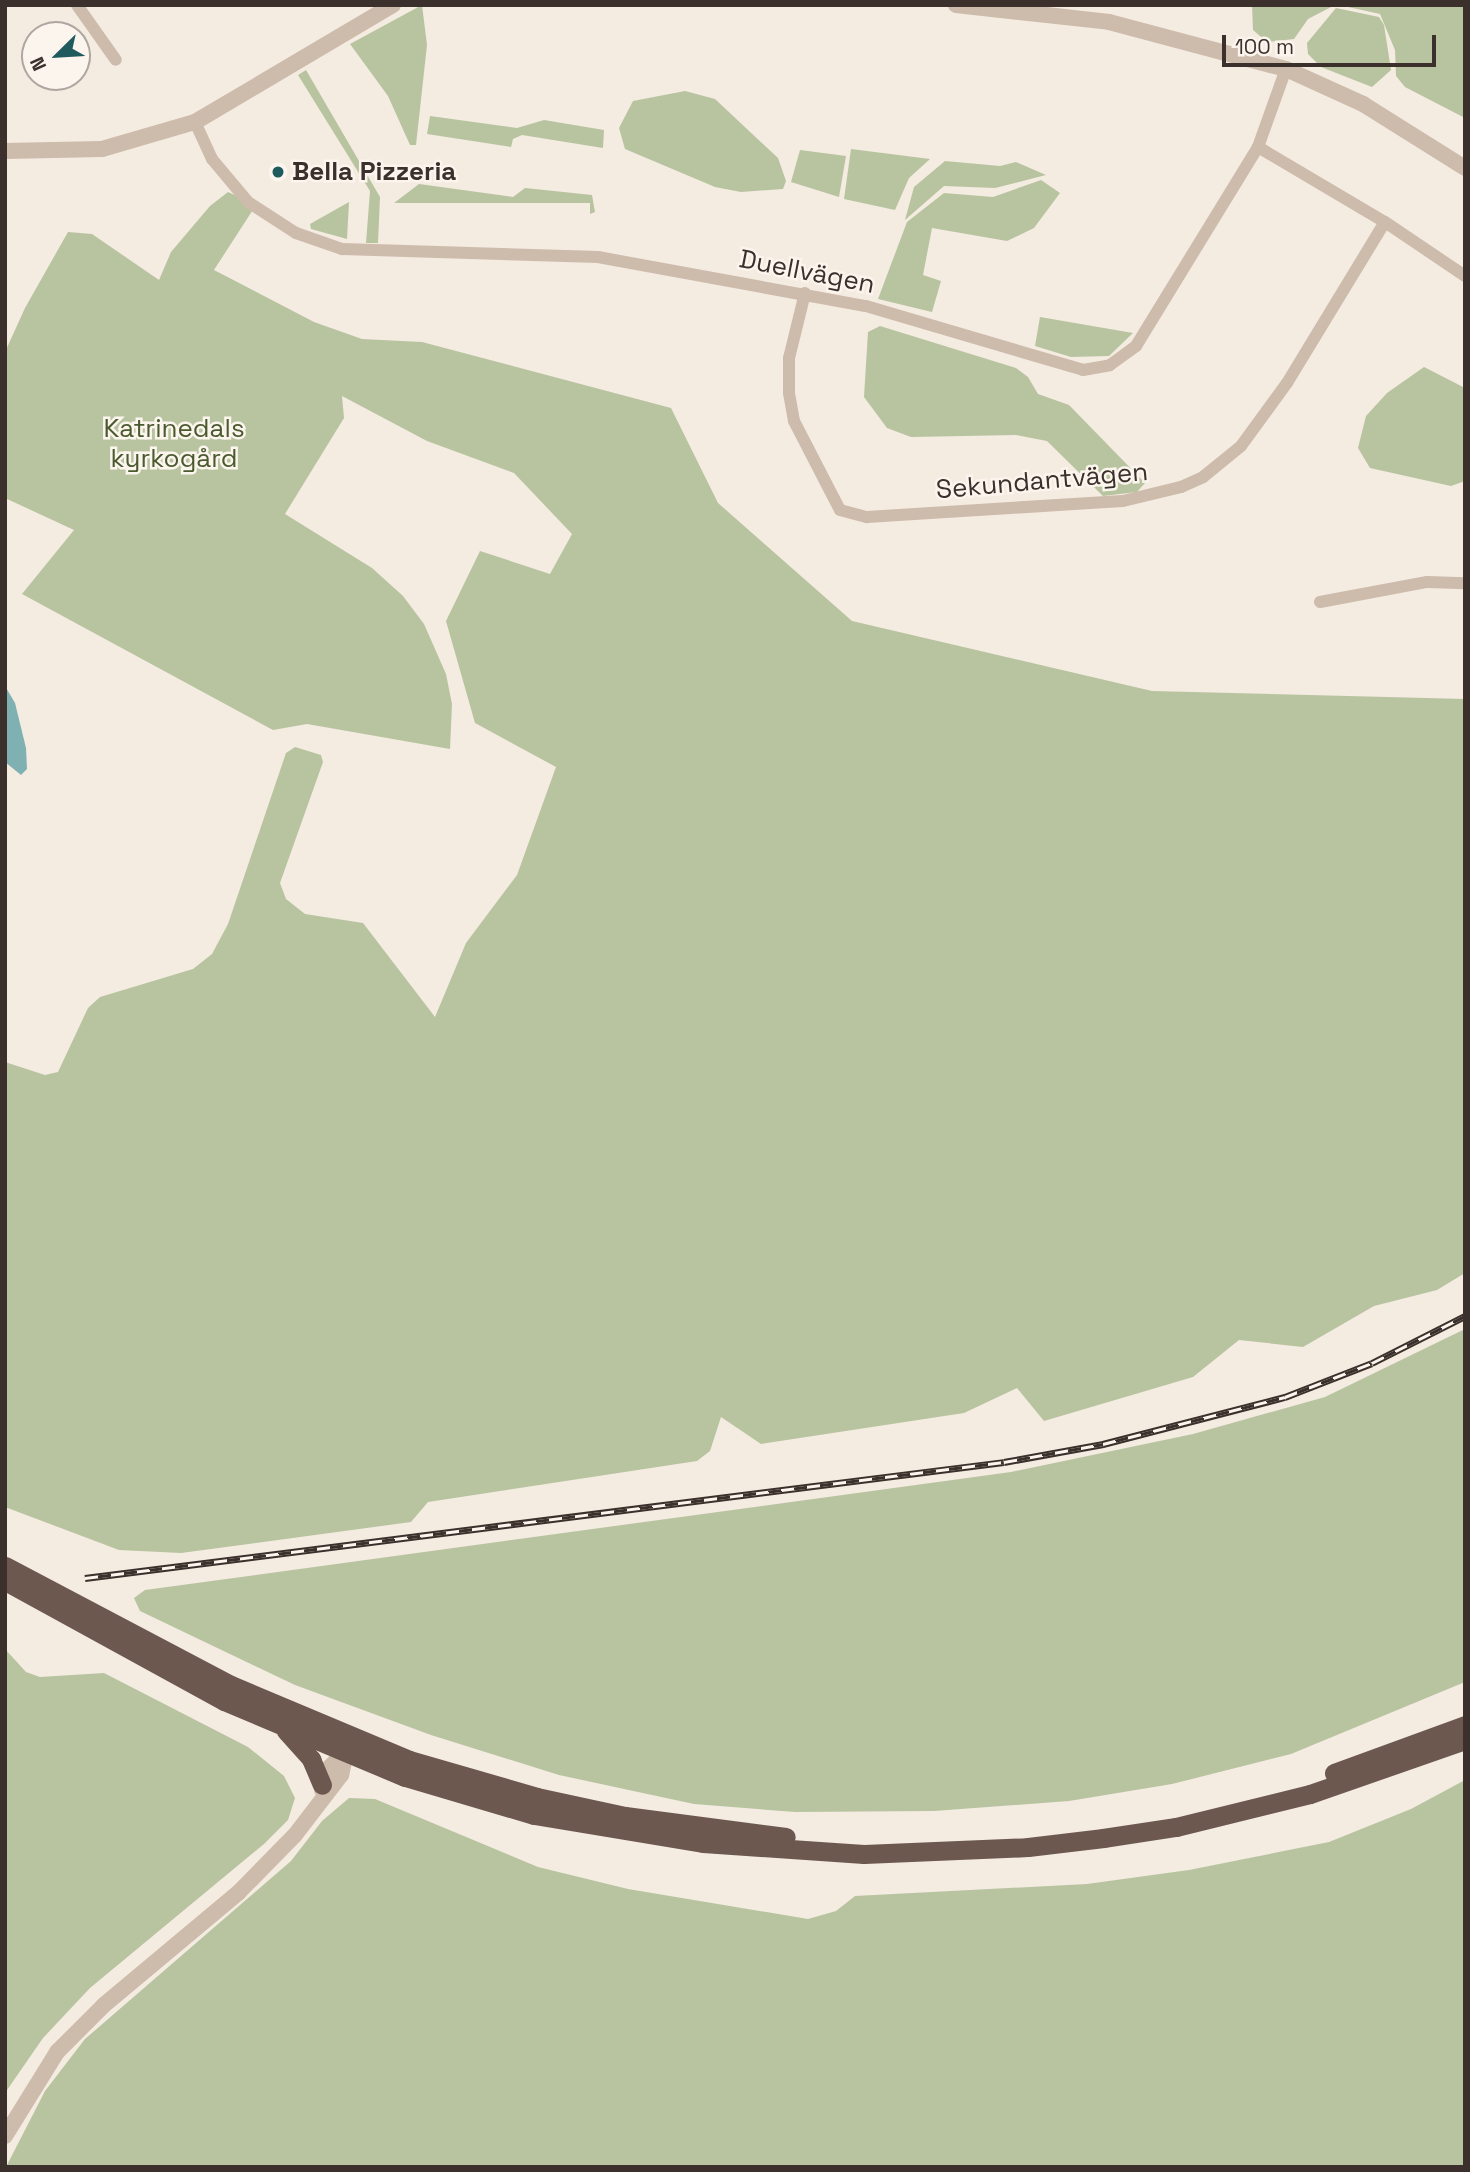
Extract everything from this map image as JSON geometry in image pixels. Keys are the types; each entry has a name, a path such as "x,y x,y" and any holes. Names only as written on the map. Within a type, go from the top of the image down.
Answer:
{"highway":[{"path":"5,1566 162,1652 348,1745 462,1795 622,1832 703,1843 877,1854 1028,1847 1176,1827 1310,1794 1465,1740"},
{"path":"5,1581 198,1688 280,1725 469,1778 625,1816 793,1838 865,1841 1025,1835 1173,1814 1307,1782 1465,1725"},
{"path":"280,1725 311,1759 322,1791"}],"street":[{"path":"77,5 116,60"},
{"path":"5,151 63,153 102,149 195,122 393,5"},
{"path":"956,5 1109,22 1286,69 1363,104 1465,169"},
{"name":"Duellvägen","path":"195,122 212,159 248,202 296,233 342,249 568,254 805,293 906,317 1070,368 1100,369 1120,360 1136,345 1258,147 1286,69"},
{"path":"1258,147 1385,222 1465,276"},
{"name":"Sekundantvägen","path":"805,293 789,358 789,393 794,421 840,510 867,517 1123,501 1181,487 1203,477 1241,446 1287,383 1385,222"},
{"path":"1320,602 1427,582 1465,583"},
{"path":"5,2136 57,2052 112,1998 262,1870 295,1835 322,1791 341,1775 348,1745"}],"green space":[{"path":"422,5 427,45 416,145 410,145 388,96 350,44"},
{"path":"1252,5 1335,5 1308,19 1294,39 1267,42 1253,30"},
{"path":"1339,5 1465,5 1465,118 1405,87 1396,76 1395,50 1380,14"},
{"path":"1336,8 1379,17 1384,25 1391,70 1372,87 1321,67 1308,54 1307,43"},
{"path":"306,70 380,197 378,243 366,243 370,191 298,75"},
{"path":"685,91 715,99 778,158 786,181 783,189 741,192 715,187 625,149 619,128 633,101"},
{"path":"430,116 517,128 544,120 604,130 603,148 522,135 513,139 511,147 427,134"},
{"path":"851,149 930,159 909,178 895,210 844,199"},
{"path":"800,150 846,156 839,197 791,182"},
{"path":"945,161 1000,166 1016,162 1046,175 995,188 944,186 905,220 914,187"},
{"path":"1041,180 1060,193 1034,228 1007,241 932,228 923,275 941,281 932,312 878,299 907,222 944,193 993,197"},
{"path":"419,184 513,197 525,188 592,195 595,212 590,214 590,203 394,203"},
{"name":"Katrinedals kyrkogård","path":"228,192 256,205 214,270 314,322 362,339 422,342 671,408 718,503 852,621 1152,691 1465,699 1465,1273 1437,1290 1374,1306 1303,1347 1239,1340 1193,1377 1044,1421 1017,1388 964,1413 761,1444 721,1417 710,1451 697,1461 428,1502 411,1522 181,1553 119,1550 5,1507 5,1062 45,1075 58,1072 88,1008 100,997 193,969 212,954 228,924 286,753 295,747 321,755 323,762 280,883 286,899 305,914 363,923 435,1017 466,943 517,875 556,767 475,723 446,621 480,551 550,574 572,534 514,473 427,441 342,396 344,418 285,514 372,568 403,596 424,624 446,674 452,704 450,749 307,724 273,730 22,594 74,530 5,498 5,352 25,308 68,232 92,234 159,280 171,252 210,206"},
{"path":"349,202 347,239 311,229 310,224"},
{"path":"1040,317 1133,333 1109,356 1071,357 1035,346"},
{"path":"880,326 1016,368 1028,377 1038,394 1069,405 1145,483 1137,492 1103,496 1047,441 1016,435 911,437 887,428 864,397 868,332"},
{"path":"1424,367 1465,388 1465,481 1451,486 1370,468 1358,448 1366,416 1387,393"},
{"path":"1465,1329 1465,1682 1291,1754 1172,1784 1069,1801 934,1811 795,1812 694,1804 559,1775 431,1735 295,1685 140,1611 134,1598 145,1590 1011,1472 1193,1434 1325,1397"},
{"path":"5,1649 26,1672 40,1677 104,1673 248,1747 284,1776 295,1798 288,1820 264,1844 90,1988 43,2038 5,2093"},
{"path":"1465,1780 1465,2167 6,2167 45,2091 85,2039 291,1861 322,1821 349,1798 375,1799 538,1867 628,1889 808,1919 836,1911 855,1896 1087,1884 1189,1870 1329,1842 1411,1809"}],"water":[{"path":"5,686 15,703 26,748 27,769 21,775 5,762"}],"railway":[{"path":"85,1578 1004,1462 1103,1444 1285,1397 1372,1363 1465,1316"}],"place":[{"name":"Bella Pizzeria","path":"278,172"}]}
